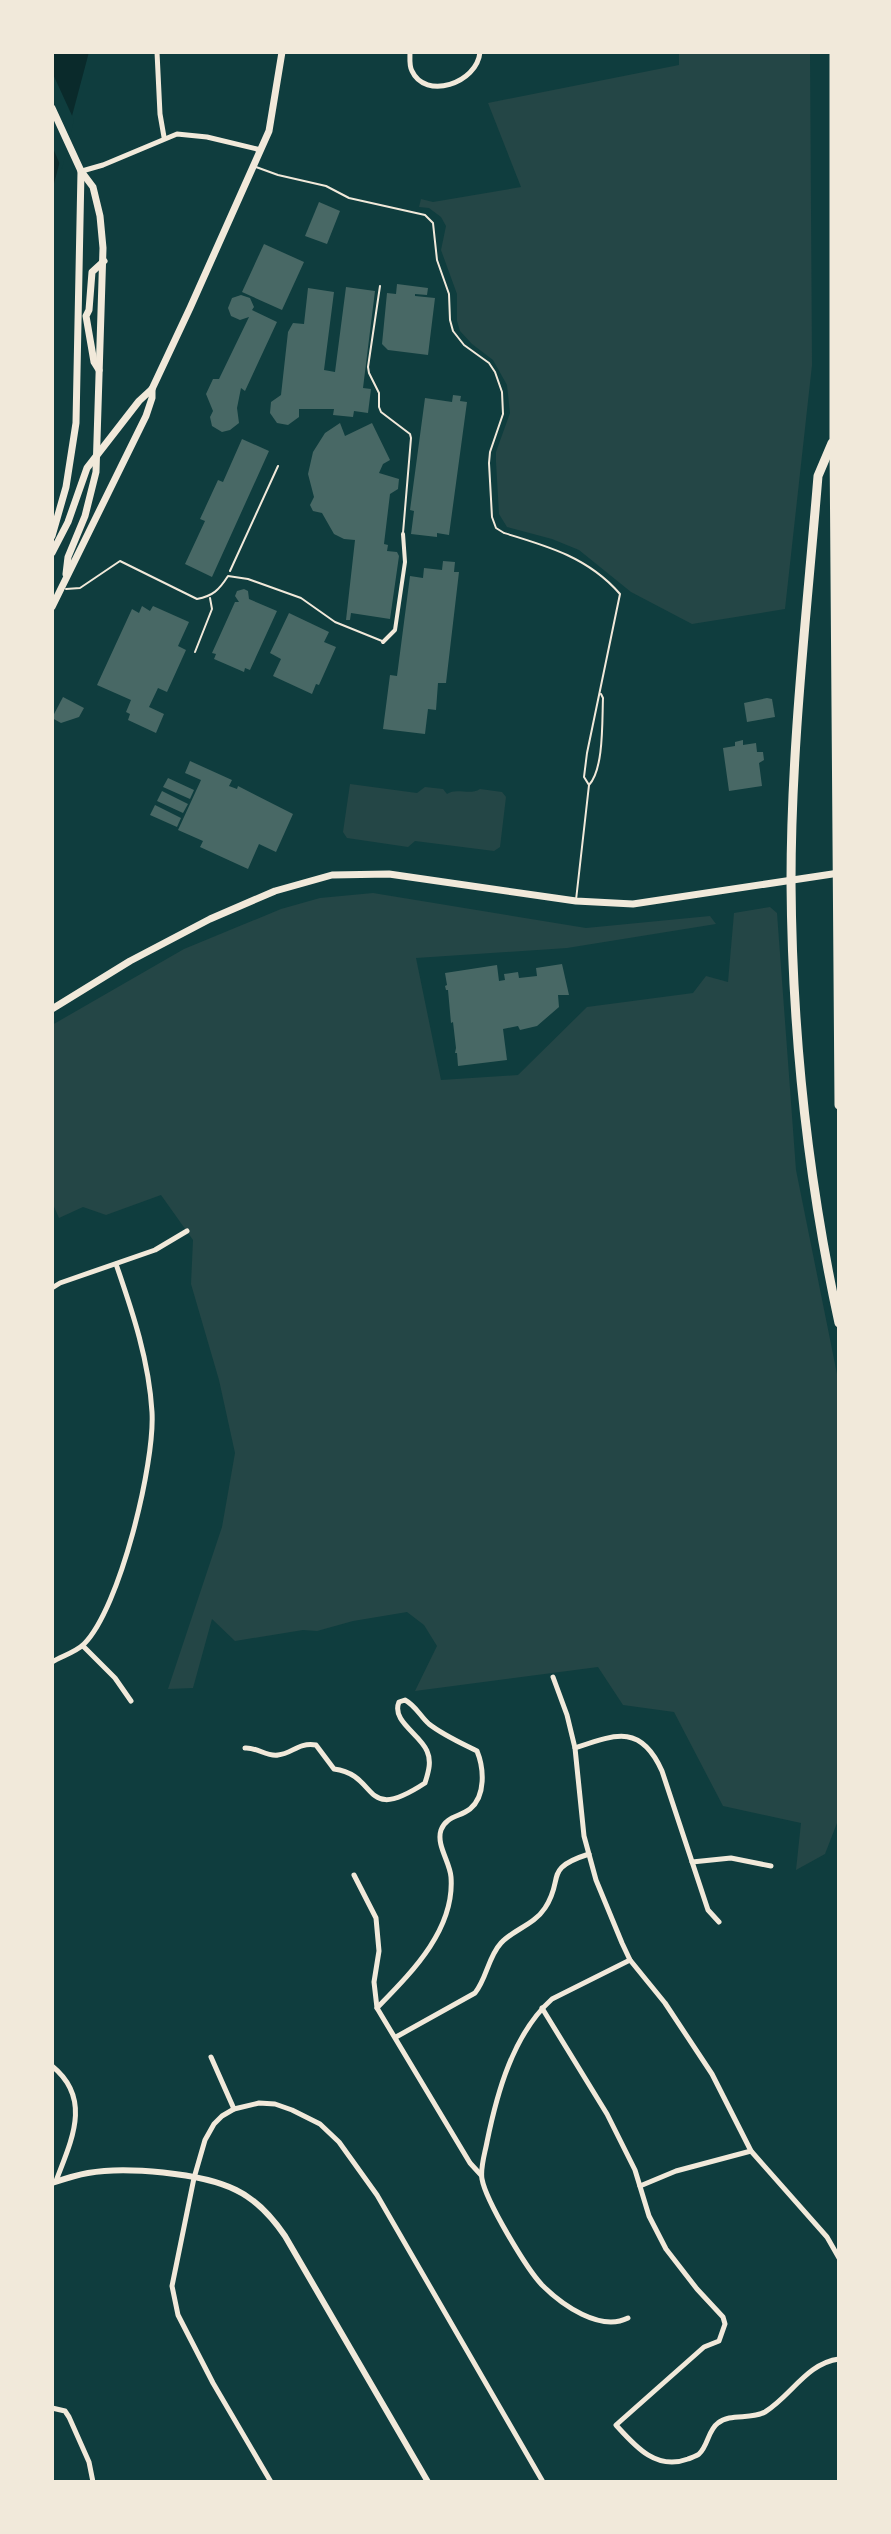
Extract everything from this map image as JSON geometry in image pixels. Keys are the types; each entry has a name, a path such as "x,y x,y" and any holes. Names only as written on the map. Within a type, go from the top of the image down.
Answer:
{"highway":[{"path":"834,52 839,1105"},
{"path":"834,440 818,476 799,692 791,881 802,1089 821,1236 839,1323"}],"main road":[{"path":"52,553 68,522 83,477 152,389 269,131 282,52"},
{"path":"52,108 98,202 104,261 98,454 92,493 68,557 66,574"},
{"path":"52,536 66,487 74,439 82,316 81,171"},
{"path":"82,316 89,310 92,272 104,261"},
{"path":"82,316 94,362 101,372"},
{"path":"52,607 146,416 152,389"},
{"path":"52,1009 130,961 210,919 275,891 332,875 389,874 576,901 633,904 839,873"}],"street":[{"path":"157,52 164,137"},
{"path":"410,52 414,75 443,86 470,74 480,52"},
{"path":"81,171 103,165 164,137 183,134 261,150"},
{"path":"383,642 395,630 405,562 403,534"},
{"path":"52,1288 155,1250 187,1231"},
{"path":"52,1662 83,1646 100,1620 122,1568 144,1491 152,1414 146,1364 137,1323 116,1264"},
{"path":"83,1646 115,1678 131,1701"},
{"path":"553,1677 575,1748 584,1836 611,1918 630,1960 665,2003 712,2074 751,2151 827,2237 839,2258"},
{"path":"245,1748 278,1755 307,1744 316,1745 334,1769 346,1770 379,1800 390,1801 408,1795 425,1783 430,1768 428,1752 398,1716 396,1708 399,1702 405,1700 415,1706 427,1722 477,1751 483,1780 477,1799 470,1809 453,1816 442,1826 439,1837 450,1869 452,1886 436,1936 413,1971 377,2008"},
{"path":"575,1748 616,1736 641,1742 653,1752 708,1910 719,1922"},
{"path":"396,2037 475,1993 483,1982 492,1955 501,1943 538,1918 547,1906 559,1869 566,1862 589,1854"},
{"path":"692,1862 731,1858 771,1866"},
{"path":"354,1875 376,1918 379,1951 374,1982 377,2008 470,2163 481,2176 499,2217 541,2284 589,2317 607,2324 628,2318"},
{"path":"481,2176 494,2109 525,2032 542,2008 562,1994 630,1960"},
{"path":"542,2008 607,2114 635,2170 649,2216 666,2249 723,2317 725,2329 719,2341 704,2347 616,2425 637,2449 661,2462 678,2463 698,2455 717,2423 729,2418 762,2414 817,2366 839,2359"},
{"path":"211,2057 234,2109"},
{"path":"52,2066 69,2087 77,2109 74,2132 54,2183"},
{"path":"271,2482 213,2383 178,2315 172,2286 199,2154 214,2124 234,2109 259,2103 275,2104 320,2124 339,2142 377,2195 543,2482"},
{"path":"640,2186 676,2171 751,2151"},
{"path":"54,2183 90,2172 143,2171 194,2178 233,2188 265,2210 275,2222 428,2482"},
{"path":"52,2408 65,2411 69,2417 89,2462 93,2482"}],"lane":[{"path":"254,166 326,186 349,198 425,215 433,223 437,260 449,294 453,331 464,345 489,363 502,392 503,414 489,463 492,517 496,528 582,561 620,594 585,764 584,777 589,785"},
{"path":"380,286 369,373 378,389 381,412 411,438 403,534"},
{"path":"60,589 80,588 120,561 197,599 218,590 228,576 248,579 301,598 335,622 383,642"},
{"path":"195,652 212,609 209,596"},
{"path":"576,901 589,785 594,778 600,752 601,693"}],"path":[{"path":"228,576 278,466"}],"shaded area":[{"path":"52,52 89,52 52,191"},
{"path":"679,52 810,52 812,365 785,609 692,624 631,592 579,550 507,527 499,514 496,452 510,413 507,385 493,360 460,331 457,294 441,250 446,226 441,217 429,208 419,207 421,199 433,202 521,187 488,103 679,65"},
{"path":"350,784 417,793 425,787 443,789 447,794 480,789 502,792 506,797 500,847 494,851 415,841 408,847 347,838 343,832"},
{"path":"373,893 586,928 710,916 716,924 567,948 416,958 441,1080 518,1075 587,1007 693,993 706,976 728,982 734,913 770,907 777,913 796,1170 839,1384 839,1823 825,1854 796,1870 801,1823 723,1806 674,1712 623,1705 598,1667 415,1691 437,1646 424,1625 407,1612 317,1631 303,1630 235,1641 212,1619 193,1688 168,1689 222,1527 235,1453 219,1380 191,1284 193,1240 161,1195 106,1215 83,1207 59,1218 52,1202 52,1025 184,949 281,909 320,898"}],"pier":[{"path":"52,72 74,120 62,169 52,146"}],"building":[{"path":"319,202 340,211 327,244 305,236"},
{"path":"264,244 304,262 282,310 242,292"},
{"path":"397,284 428,288 427,295 415,296 435,298 428,355 388,350 382,344 387,293 396,294"},
{"path":"346,287 375,291 363,388 371,389 368,413 354,411 353,417 333,415 334,409 299,409 299,417 288,425 277,423 270,413 271,402 281,395 288,332 293,323 304,324 308,288 334,292 324,370 335,372"},
{"path":"241,295 250,298 254,307 252,310 277,322 245,391 241,388 237,408 239,423 222,432 212,426 210,417 213,411 206,394 213,379 219,379 249,317 240,320 231,316 228,308 232,298"},
{"path":"453,395 461,396 460,401 467,402 449,535 411,534 414,511 410,510 425,398 452,402"},
{"path":"340,423 345,436 372,423 390,460 383,464 379,473 399,479 398,489 390,494 384,544 388,545 387,551 397,552 399,556 390,619 351,613 350,620 346,620 355,540 334,534 322,513 313,511 310,505 314,497 308,474 313,452 325,433"},
{"path":"242,439 269,451 212,577 185,564 205,521 200,519 218,480 223,482"},
{"path":"443,561 455,562 454,572 459,572 446,683 438,683 436,710 428,709 425,734 383,729 390,675 397,676 410,576 423,578 424,568 442,570"},
{"path":"237,591 248,591 249,599 277,611 250,670 245,668 244,672 214,659 216,654 212,653 235,602 239,602 235,596"},
{"path":"142,606 150,611 153,606 189,622 178,646 186,650 167,692 158,688 149,707 164,714 156,733 128,720 130,714 126,712 131,700 97,685 132,609 139,613"},
{"path":"289,613 329,632 324,642 336,647 312,694 273,676 281,659 270,653"},
{"path":"63,697 84,708 79,717 61,723 52,718"},
{"path":"772,699 775,717 747,722 744,703"},
{"path":"743,740 743,745 756,743 757,752 763,752 764,760 759,763 762,786 729,791 723,748 735,746 735,742"},
{"path":"190,761 232,780 229,786 237,789 238,786 293,814 276,852 259,844 248,869 200,847 203,841 178,830 201,780 185,773"},
{"path":"168,778 194,790 190,799 163,787"},
{"path":"162,791 188,804 183,813 157,801"},
{"path":"155,805 181,818 177,827 150,815"},
{"path":"562,964 569,995 558,995 559,1007 537,1026 520,1030 518,1026 503,1029 507,1060 458,1066 445,973 497,965 499,981 505,980 504,974 518,972 519,978 537,976 536,968"}]}
